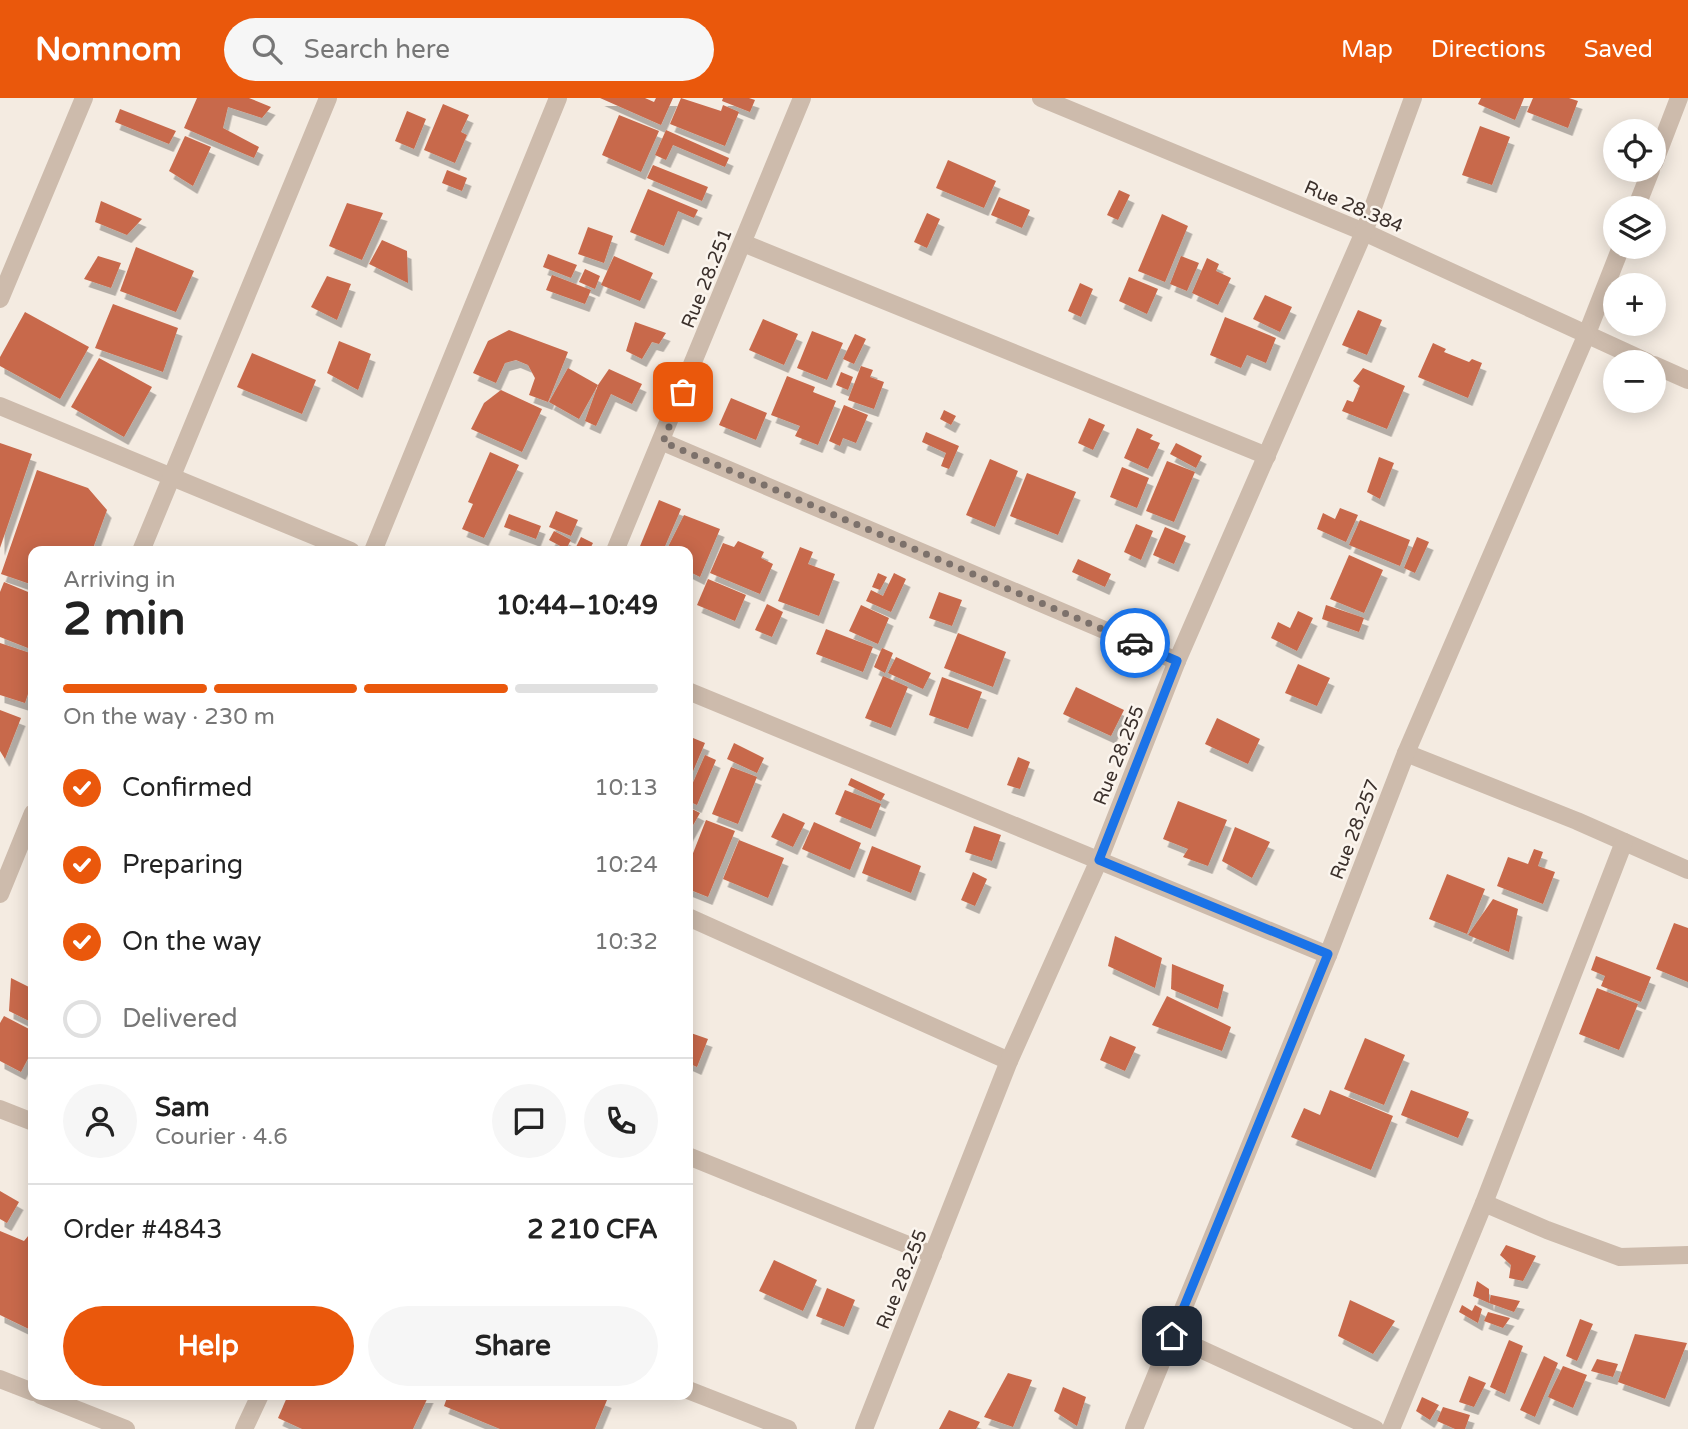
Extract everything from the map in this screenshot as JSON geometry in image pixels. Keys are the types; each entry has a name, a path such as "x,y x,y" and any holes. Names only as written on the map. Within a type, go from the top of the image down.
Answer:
{"street":[{"path":"0,299 84,98"},
{"path":"143,546 327,98"},
{"path":"375,546 558,98"},
{"name":"Rue 28.251","path":"617,546 663,442 802,98"},
{"name":"Rue 28.384","path":"1041,98 1364,232 1619,350"},
{"name":"Rue 28.255","path":"864,1429 1009,1061 1099,860 1177,661 1364,232 1413,98"},
{"path":"1666,132 1679,98"},
{"path":"743,243 1267,456"},
{"name":"Rue 28.257","path":"1134,1429 1328,954 1406,753 1586,336 1616,259"},
{"path":"1666,370 1688,380"},
{"path":"0,406 339,546"},
{"path":"663,442 1177,661"},
{"path":"693,693 1328,954"},
{"path":"1406,753 1688,870"},
{"path":"0,894 28,825"},
{"path":"1391,1429 1484,1203 1624,842"},
{"path":"693,919 1009,1061"},
{"path":"0,1109 28,1120"},
{"path":"693,1158 933,1255"},
{"path":"1484,1203 1620,1257 1688,1255"},
{"path":"1172,1336 1375,1429"},
{"path":"0,1379 28,1390"},
{"path":"693,1392 788,1429"},
{"path":"53,1400 126,1429"},
{"path":"244,1429 258,1400"}],"building":[{"path":"197,98 249,98 271,107 262,118 228,107 223,128 259,147 254,158 184,128"},
{"path":"600,98 645,98 654,102 656,98 673,98 661,125"},
{"path":"681,98 721,111 723,105 739,112 725,146 670,124"},
{"path":"723,98 755,100 750,112 722,101"},
{"path":"1481,98 1524,98 1515,120 1478,104"},
{"path":"1533,98 1569,98 1578,101 1568,128 1527,112"},
{"path":"443,104 469,115 461,132 467,135 455,163 424,150"},
{"path":"120,109 176,131 169,144 115,122"},
{"path":"407,111 426,119 414,149 395,141"},
{"path":"619,115 659,131 641,172 602,155"},
{"path":"1480,126 1510,137 1492,185 1462,175"},
{"path":"666,130 729,158 725,167 673,145 666,160 655,155"},
{"path":"185,136 211,147 193,186 169,171"},
{"path":"948,160 996,181 984,208 936,188"},
{"path":"653,165 708,187 702,201 647,178"},
{"path":"447,170 467,178 462,191 442,183"},
{"path":"648,189 698,210 694,218 678,211 664,246 630,232"},
{"path":"1119,190 1130,195 1118,220 1107,215"},
{"path":"999,197 1030,210 1022,228 991,215"},
{"path":"101,201 142,219 127,235 95,222"},
{"path":"347,203 383,213 362,260 329,246"},
{"path":"927,213 940,219 927,248 914,242"},
{"path":"1162,214 1188,226 1165,282 1138,271"},
{"path":"588,227 613,236 604,263 578,254"},
{"path":"382,240 407,251 408,283 369,264"},
{"path":"136,247 194,271 176,312 120,291"},
{"path":"548,254 577,265 571,278 543,267"},
{"path":"98,256 121,263 111,288 84,279"},
{"path":"614,256 653,273 640,301 601,285"},
{"path":"1181,256 1199,263 1187,291 1170,284"},
{"path":"1207,258 1219,264 1216,271 1231,278 1218,305 1192,293"},
{"path":"585,269 600,276 595,289 579,282"},
{"path":"552,275 591,290 585,304 546,290"},
{"path":"327,276 351,284 337,320 311,307"},
{"path":"1129,277 1158,289 1147,314 1119,301"},
{"path":"1080,283 1093,289 1081,317 1068,311"},
{"path":"1265,295 1292,307 1280,332 1253,319"},
{"path":"113,304 178,328 163,372 95,348"},
{"path":"1358,310 1382,320 1367,355 1342,345"},
{"path":"25,312 89,347 60,399 0,366 0,357"},
{"path":"1225,317 1276,338 1266,363 1247,355 1241,368 1210,355"},
{"path":"763,319 798,334 784,365 749,350"},
{"path":"635,322 666,333 659,344 652,342 642,359 626,351"},
{"path":"509,330 568,352 548,402 529,395 535,378 528,365 516,360 505,363 496,383 473,373 488,341"},
{"path":"812,331 843,343 827,380 797,368"},
{"path":"855,334 866,339 854,364 843,359"},
{"path":"339,341 371,354 358,390 327,373"},
{"path":"1433,343 1446,349 1444,352 1469,362 1472,359 1482,363 1468,398 1418,377"},
{"path":"252,353 316,380 302,414 237,387"},
{"path":"99,358 152,387 124,437 71,407"},
{"path":"861,366 873,370 870,377 884,382 874,409 848,400"},
{"path":"568,368 598,385 579,419 549,402"},
{"path":"1363,368 1405,386 1387,429 1342,411 1347,400 1353,402 1360,386 1353,381"},
{"path":"609,369 642,384 632,404 611,394 596,426 585,421 598,385"},
{"path":"841,372 853,377 848,390 836,385"},
{"path":"787,376 815,387 813,392 836,401 818,445 795,436 800,426 771,415"},
{"path":"501,390 542,409 522,452 471,429 484,403"},
{"path":"731,398 767,413 756,440 719,425"},
{"path":"844,405 868,415 856,443 843,438 840,446 829,441"},
{"path":"944,410 956,416 951,425 940,419"},
{"path":"1089,418 1105,425 1093,450 1078,443"},
{"path":"1137,428 1153,435 1150,439 1160,443 1148,469 1124,458"},
{"path":"926,432 959,446 949,469 941,466 946,453 922,442"},
{"path":"0,443 32,454 0,548"},
{"path":"1176,443 1202,456 1196,468 1170,454"},
{"path":"490,452 519,465 484,538 462,529 473,504 468,502"},
{"path":"1379,457 1394,463 1380,499 1367,492"},
{"path":"990,459 1018,471 995,527 966,515"},
{"path":"1167,461 1195,472 1174,522 1146,511"},
{"path":"1122,467 1149,478 1137,508 1110,497"},
{"path":"37,470 88,488 107,510 94,546 28,546 28,583 1,574"},
{"path":"1027,473 1076,492 1058,535 1010,516"},
{"path":"659,500 681,509 665,546 640,546"},
{"path":"1340,508 1358,515 1346,542 1317,529 1323,513 1335,519"},
{"path":"556,511 578,520 571,536 549,527"},
{"path":"509,514 541,526 536,539 504,527"},
{"path":"684,515 720,529 700,577 693,574 693,546 668,546"},
{"path":"1360,520 1410,540 1400,566 1349,545"},
{"path":"1136,524 1153,531 1141,560 1124,552"},
{"path":"1165,527 1186,536 1174,564 1153,555"},
{"path":"554,531 571,540 568,546 560,546 549,540"},
{"path":"581,537 593,543 592,546 576,546"},
{"path":"1417,537 1429,542 1415,573 1404,568"},
{"path":"738,541 764,552 761,558 773,564 760,594 710,573 723,543 734,547"},
{"path":"800,547 813,552 808,564 835,574 819,616 778,601"},
{"path":"1349,555 1383,570 1364,613 1330,599"},
{"path":"1078,559 1111,574 1105,587 1072,572"},
{"path":"878,573 887,577 880,590 872,587"},
{"path":"894,573 906,579 891,612 866,601 871,590 883,596"},
{"path":"708,579 746,595 735,621 697,605"},
{"path":"4,582 28,592 28,648 0,637 0,592"},
{"path":"939,592 962,600 952,626 929,618"},
{"path":"767,604 783,612 772,637 755,630"},
{"path":"861,605 889,618 878,644 849,631"},
{"path":"1326,605 1364,618 1359,632 1322,619"},
{"path":"1298,611 1313,618 1297,651 1271,638 1278,622 1290,628"},
{"path":"826,629 873,647 863,672 816,654"},
{"path":"958,633 1006,652 993,687 944,668"},
{"path":"0,643 28,652 28,694 25,703 0,695"},
{"path":"882,648 893,653 885,673 874,667"},
{"path":"896,657 931,673 923,689 888,673"},
{"path":"1298,664 1330,678 1317,706 1285,693"},
{"path":"883,676 908,687 891,728 865,718"},
{"path":"942,677 982,692 968,729 929,715"},
{"path":"1076,687 1124,710 1111,736 1063,714"},
{"path":"0,710 21,718 5,759 0,751"},
{"path":"1217,718 1260,739 1248,764 1205,744"},
{"path":"693,738 705,743 693,771"},
{"path":"734,743 764,758 757,773 727,759"},
{"path":"705,755 716,760 697,805 693,803 693,783"},
{"path":"1018,757 1030,762 1020,789 1007,785"},
{"path":"731,767 757,777 738,824 712,814"},
{"path":"851,778 885,794 881,801 848,785"},
{"path":"845,790 881,804 871,829 835,814"},
{"path":"1178,801 1227,820 1208,866 1183,857 1188,849 1163,839"},
{"path":"693,810 700,813 693,825"},
{"path":"783,813 805,823 793,847 771,837"},
{"path":"706,820 735,831 708,897 693,891 693,853"},
{"path":"814,822 861,843 850,870 802,849"},
{"path":"974,826 1001,835 992,861 965,852"},
{"path":"1235,827 1270,842 1252,878 1222,861"},
{"path":"739,840 784,858 768,898 723,879"},
{"path":"872,846 921,866 911,893 862,873"},
{"path":"1534,849 1543,852 1538,866 1555,872 1543,904 1497,886 1508,857 1528,864"},
{"path":"973,872 987,879 975,906 961,900"},
{"path":"1447,874 1485,889 1467,934 1429,919"},
{"path":"1493,899 1518,909 1509,952 1468,935"},
{"path":"1674,923 1688,928 1688,982 1656,969"},
{"path":"1115,936 1162,958 1155,988 1108,966"},
{"path":"1596,956 1651,977 1641,1002 1601,986 1605,976 1591,970"},
{"path":"1172,964 1224,985 1218,1009 1171,989"},
{"path":"11,978 28,986 28,1020 9,1011"},
{"path":"1597,988 1638,1004 1619,1050 1579,1034"},
{"path":"1167,996 1231,1027 1222,1051 1152,1025"},
{"path":"4,1016 28,1028 28,1059 21,1072 0,1061 0,1023"},
{"path":"693,1034 708,1039 697,1067 693,1065"},
{"path":"1110,1036 1136,1047 1125,1071 1100,1060"},
{"path":"1365,1038 1405,1055 1384,1105 1344,1089"},
{"path":"1330,1090 1393,1116 1371,1170 1291,1137 1304,1108 1320,1115"},
{"path":"1411,1090 1469,1112 1458,1138 1401,1115"},
{"path":"0,1191 19,1202 7,1223 0,1219"},
{"path":"0,1231 24,1241 28,1236 28,1329 0,1315"},
{"path":"1506,1245 1536,1256 1523,1281 1509,1278 1511,1265 1500,1255"},
{"path":"774,1260 817,1280 803,1311 759,1291"},
{"path":"1477,1281 1489,1289 1489,1303 1473,1296"},
{"path":"827,1288 855,1300 844,1327 816,1316"},
{"path":"1491,1295 1520,1301 1514,1312 1489,1303"},
{"path":"1350,1300 1395,1321 1373,1354 1338,1336"},
{"path":"1462,1305 1472,1311 1475,1305 1482,1309 1478,1323 1459,1312"},
{"path":"1488,1312 1510,1318 1503,1328 1484,1321"},
{"path":"1580,1319 1593,1324 1577,1361 1566,1356"},
{"path":"1635,1334 1687,1343 1665,1399 1618,1382"},
{"path":"1509,1340 1523,1346 1505,1394 1490,1387"},
{"path":"1544,1356 1558,1363 1535,1417 1520,1410"},
{"path":"1597,1359 1618,1364 1613,1377 1591,1371"},
{"path":"1563,1366 1587,1375 1573,1408 1548,1397"},
{"path":"1008,1373 1032,1380 1013,1427 984,1417"},
{"path":"1469,1376 1486,1383 1474,1407 1459,1402"},
{"path":"1063,1387 1086,1397 1077,1426 1054,1411"},
{"path":"1422,1397 1439,1405 1430,1420 1416,1411"},
{"path":"286,1400 427,1400 413,1429 302,1429 278,1418"},
{"path":"446,1400 607,1400 595,1429 500,1429 444,1406"},
{"path":"1443,1407 1470,1415 1465,1429 1455,1429 1437,1421"},
{"path":"949,1410 980,1422 976,1429 939,1429"}],"way so far":[{"path":"683,392 663,442 1135,643"}],"route":[{"path":"1135,643 1177,661 1099,860 1328,954 1172,1336"}]}
